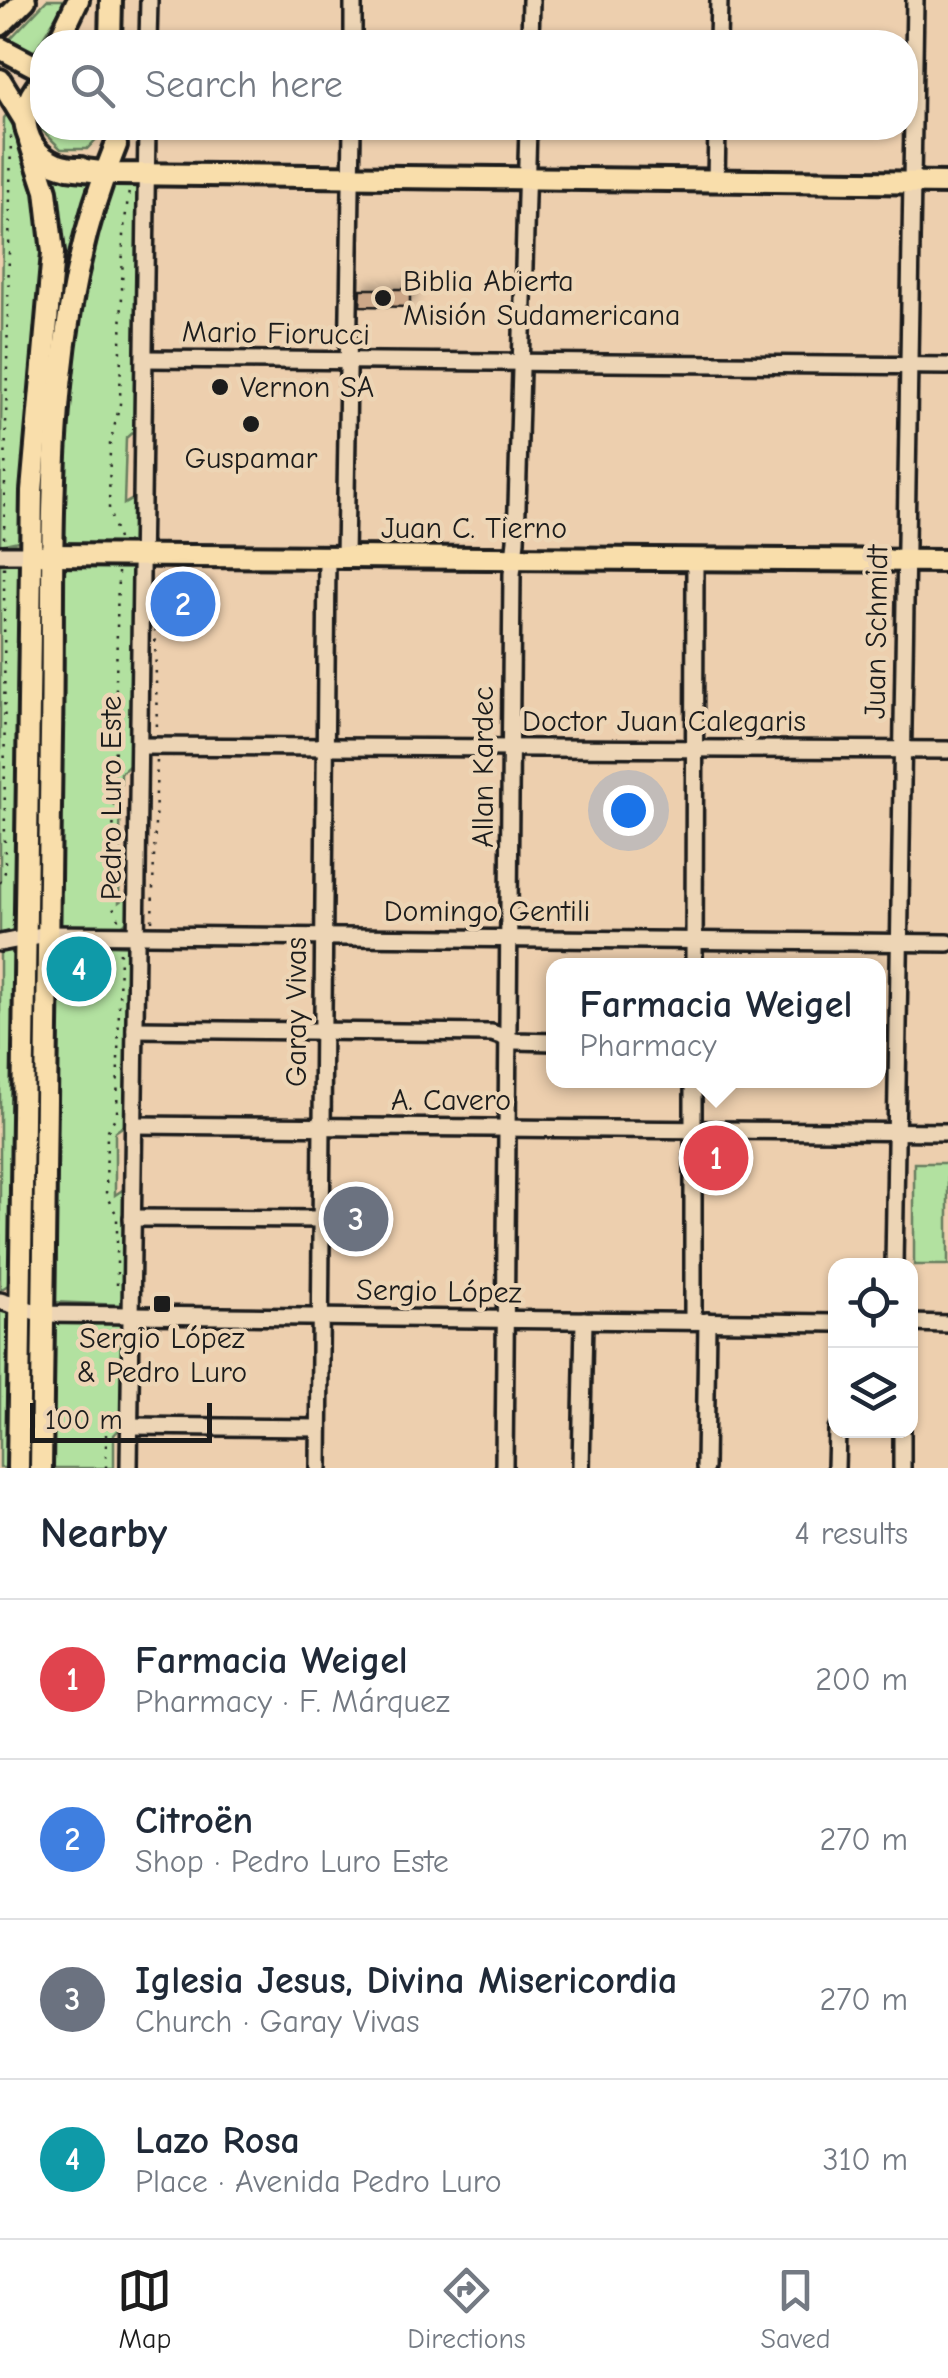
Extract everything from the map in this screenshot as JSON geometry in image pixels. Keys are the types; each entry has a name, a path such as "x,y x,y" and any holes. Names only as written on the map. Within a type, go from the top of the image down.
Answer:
{"main road":[{"path":"0,25 25,0"},
{"path":"64,30 78,0"},
{"path":"110,30 111,0"},
{"path":"0,48 30,64"},
{"path":"0,80 30,142 46,191 53,245 36,412 31,554 18,1468"},
{"path":"18,121 30,100"},
{"path":"68,168 98,162 116,140"},
{"path":"41,1468 59,402 72,291 89,215 117,140"},
{"path":"30,142 46,160 68,168 138,178 351,176 948,183"},
{"name":"Juan C. Tierno","path":"31,554 948,561"}],"street":[{"path":"148,30 149,0"},
{"path":"353,30 354,0"},
{"path":"531,30 532,0"},
{"path":"718,30 719,0"},
{"name":"Juan Schmidt","path":"915,30 916,0"},
{"name":"Pedro Luro Este","path":"129,1468 123,1422 131,1315 138,935 144,359 138,178 145,140"},
{"name":"Garay Vivas","path":"319,1468 325,746 348,361 352,140"},
{"name":"Allan Kardec","path":"504,1468 510,748 528,140"},
{"path":"716,180 717,140"},
{"name":"Juan Schmidt","path":"894,1258 912,140"},
{"name":"Mario Fiorucci","path":"144,359 948,366"},
{"name":"Juan C. Tierno","path":"3,554 31,554"},
{"path":"694,958 695,559"},
{"name":"Doctor Juan Calegaris","path":"139,746 948,750"},
{"name":"Domingo Gentili","path":"0,943 48,934 948,942"},
{"path":"135,1029 492,1033 546,1041"},
{"path":"886,1047 897,1047"},
{"path":"693,1088 705,1468"},
{"name":"A. Cavero","path":"134,1125 948,1132"},
{"path":"132,1218 321,1219"},
{"name":"Sergio López","path":"0,1301 43,1314 828,1323"},
{"path":"581,1468 584,1320"},
{"path":"918,1324 948,1324"},
{"path":"123,1422 319,1428"},
{"path":"836,1438 836,1468"},
{"path":"902,1438 902,1468"}],"path":[{"path":"0,882 5,875 3,554 18,121"},
{"path":"118,548 118,530 109,508 110,440 120,401 123,236 138,178"},
{"path":"118,562 112,904 120,926"},
{"path":"117,1287 117,1217 106,1196 107,1134 117,1114 120,943"},
{"path":"106,1468 107,1433 123,1422"}],"green space":[{"path":"47,0 66,0 48,30 30,30 30,52 9,40"},
{"path":"8,113 29,157 46,232 23,540 0,545 4,118"},
{"path":"52,140 96,140 87,149 61,149"},
{"path":"50,174 92,181 69,266 47,545 39,545"},
{"path":"109,183 138,184 139,188 135,430 126,438 124,504 133,499 132,547 70,546 61,540 61,460 82,270"},
{"path":"21,563 17,929 0,934 0,564"},
{"path":"60,565 131,565 134,572 132,763 121,773 119,902 130,894 130,918 122,926 55,925"},
{"path":"58,945 130,946 128,1123 115,1132 115,1195 127,1187 123,1305 52,1302"},
{"path":"0,950 17,955 13,1282 0,1290"},
{"path":"914,1163 948,1163 948,1265 918,1265 918,1258 914,1258"},
{"path":"0,1310 12,1315 12,1468 0,1468"},
{"path":"115,1322 124,1327 124,1424 114,1435 114,1468 46,1468 49,1323"}],"building":[{"name":"Biblia Abierta Misión Sudamericana","path":"361,289 410,289 410,307 360,306"},
{"path":"161,587 205,587 205,621 162,621"}],"place":[{"name":"Biblia Abierta Misión Sudamericana","path":"383,298"},
{"name":"Vernon SA","path":"220,387"},
{"name":"Guspamar","path":"251,424"},
{"name":"Citroën","path":"183,604"},
{"name":"Lazo Rosa","path":"79,969"},
{"name":"Farmacia Weigel","path":"716,1158"},
{"name":"Iglesia Jesus, Divina Misericordia","path":"356,1219"},
{"name":"Sergio López & Pedro Luro","path":"162,1304"}]}
